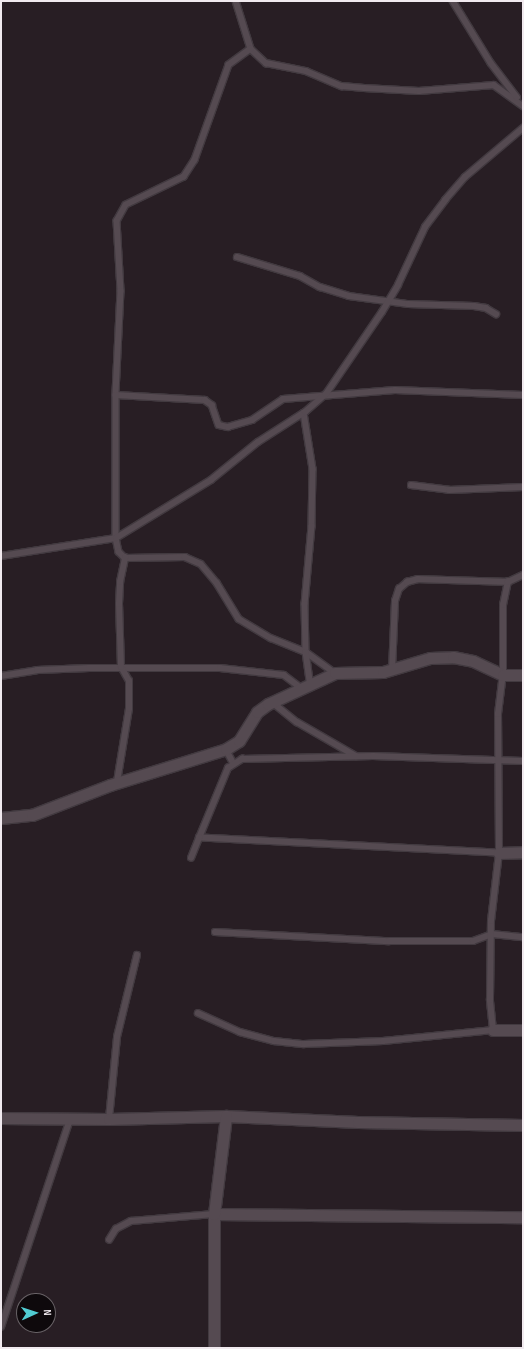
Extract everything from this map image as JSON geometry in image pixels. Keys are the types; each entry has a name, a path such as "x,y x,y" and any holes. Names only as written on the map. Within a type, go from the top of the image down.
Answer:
{"street":[{"path":"1,818 32,815 117,782 226,749 239,741 257,712 272,702 305,685 335,673 383,672 430,658 453,657 473,661 503,675 523,675"},
{"path":"499,853 523,852"},
{"path":"493,1030 523,1030"},
{"path":"214,1348 214,1214 226,1116"},
{"path":"1,1118 109,1119 226,1116 523,1125"},
{"path":"214,1214 523,1217"}],"lane":[{"path":"236,1 252,49 266,63 306,71 342,86 419,90 494,85 523,105"},
{"path":"453,1 488,58 523,105"},
{"path":"252,49 229,65 195,160 184,177 126,205 117,221 121,291 116,395 116,538 119,552 125,558 185,557 201,564 217,583 238,619 271,638 306,652 335,673"},
{"path":"1,556 116,538 211,480 258,442 304,413 324,396 388,301 426,227 445,200 465,177 520,133 523,128"},
{"path":"237,257 300,276 336,292 388,301 474,306 486,308 496,314"},
{"path":"116,395 205,400 212,405 219,425 228,427 252,420 283,399 395,390 523,395"},
{"path":"1,676 37,670 220,668 273,673 305,685 305,604 314,495 313,469 304,413"},
{"path":"411,485 450,490 523,487"},
{"path":"117,782 129,709 129,681 121,668 119,604 120,582 125,558"},
{"path":"392,670 395,602 399,589 407,582 418,579 508,582 523,575"},
{"path":"198,1013 240,1032 274,1041 304,1044 383,1042 493,1030 490,1000 492,934 499,853 498,714 503,675 503,612 508,582"},
{"path":"272,702 297,722 356,756"},
{"path":"226,749 233,762"},
{"path":"191,858 223,777 233,762 242,758 356,756 523,761"},
{"path":"199,838 499,853"},
{"path":"215,932 389,941 473,941 492,934 523,938"},
{"path":"109,1119 117,1037 137,955"},
{"path":"1,1327 70,1119"},
{"path":"109,1240 116,1229 131,1221 214,1214"}]}
